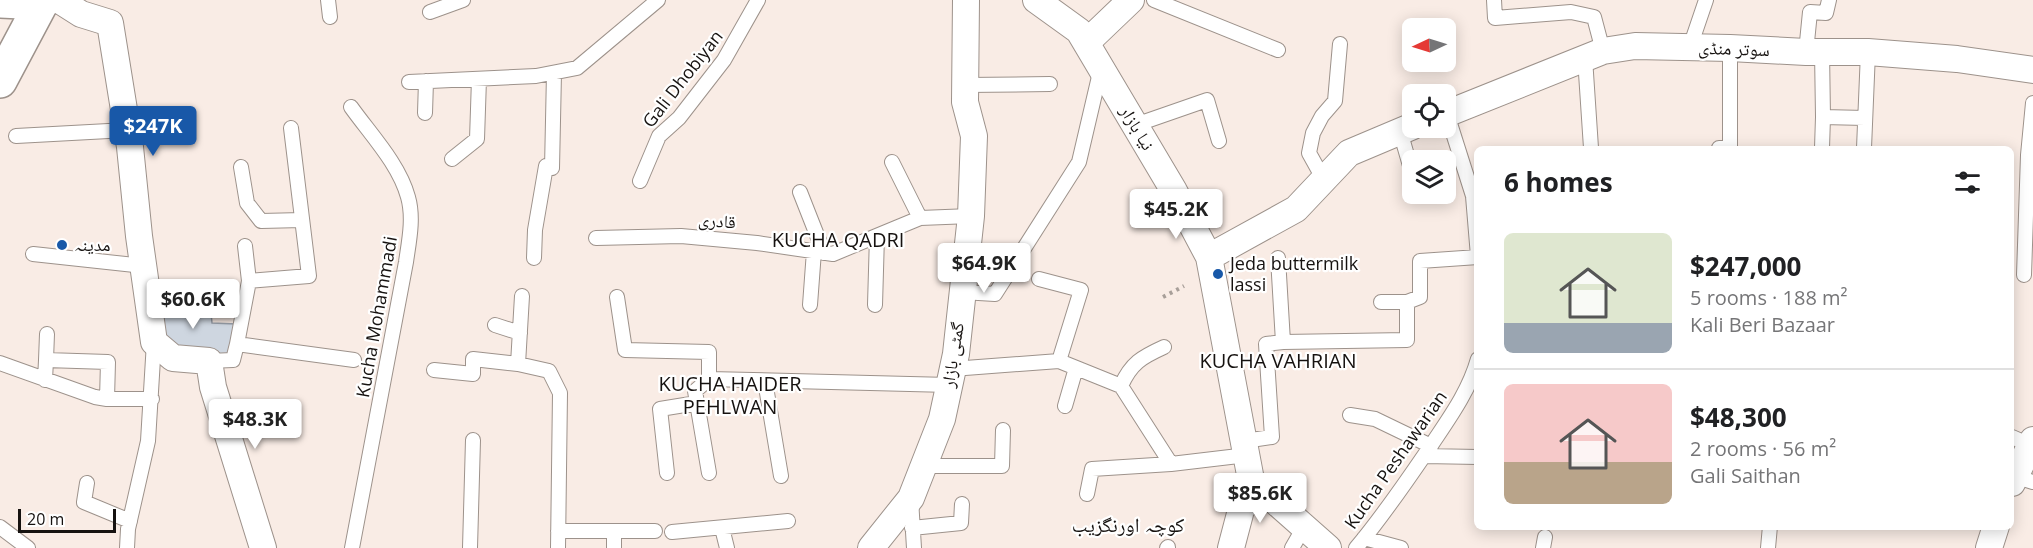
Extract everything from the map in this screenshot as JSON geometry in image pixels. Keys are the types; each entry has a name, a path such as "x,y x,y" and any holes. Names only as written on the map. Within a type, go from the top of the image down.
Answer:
{"street":[{"name":"گمٹی بازار","path":"871,548 911,498 942,419 951,377 971,216 974,136 965,102 966,0"},
{"name":"نیا بازار","path":"1036,0 1079,31 1174,191 1209,257 1251,480 1257,486"},
{"path":"1086,43 1131,0"},
{"path":"0,81 48,1"},
{"path":"0,2 48,1 110,23 127,130 154,342 173,358 209,361 213,387 263,548"},
{"name":"سوتر منڈی","path":"1456,110 1594,55 1635,46 1868,52 1957,59 2033,70"},
{"path":"1209,257 1296,209 1349,153 1402,130"},
{"path":"2020,480 2025,441"},
{"path":"1231,548 1241,510 1257,486 1298,537 1328,548"}],"lane":[{"path":"328,0 330,17"},
{"path":"409,82 536,76 577,69 658,0"},
{"name":"Gali Dhobiyan","path":"639,181 659,136 679,118 724,60 758,0"},
{"path":"1154,0 1278,50"},
{"path":"1494,0 1495,18 1571,12 1594,17 1591,146"},
{"path":"1690,47 1706,0"},
{"path":"1822,146 1823,117 1810,12 1826,12 1829,0"},
{"path":"430,12 455,2"},
{"path":"1324,180 1310,153 1313,133 1322,116 1335,101 1340,44"},
{"path":"1730,48 1730,146"},
{"path":"1864,146 1868,52"},
{"path":"963,292 995,294 1079,162 1101,68"},
{"path":"534,258 535,230 546,166 552,168 554,73"},
{"path":"452,159 477,139 479,79"},
{"path":"426,81 426,113"},
{"path":"965,85 1050,84"},
{"path":"1135,125 1207,100 1219,141"},
{"path":"2024,275 2033,103"},
{"name":"Kucha Mohammadi","path":"351,107 402,180 409,199 411,228 352,548"},
{"path":"1823,117 1865,118"},
{"path":"249,281 309,276 291,128"},
{"path":"16,136 127,130"},
{"path":"1454,138 1474,204"},
{"path":"892,162 920,218"},
{"path":"242,167 247,202 261,221 302,220"},
{"path":"800,192 819,252 810,305"},
{"path":"2014,201 2026,203"},
{"name":"قادری","path":"596,238 681,236 757,243 833,254 920,218 971,216"},
{"path":"875,305 877,236"},
{"path":"209,361 234,360 249,281 245,246"},
{"path":"33,254 144,266"},
{"path":"1381,302 1407,302 1420,297 1420,261 1474,256"},
{"path":"1278,258 1283,342"},
{"path":"1039,279 1081,290 1059,361"},
{"path":"518,364 522,296"},
{"path":"617,297 625,350 709,352 709,379"},
{"path":"1088,494 1092,469 1171,464 1245,448 1272,437 1266,344 1407,340 1407,302"},
{"path":"495,325 520,333"},
{"path":"45,380 46,334"},
{"path":"127,548 130,521 148,441 154,342"},
{"path":"237,344 354,360"},
{"path":"1121,386 1128,371 1143,357 1164,347"},
{"path":"434,370 473,374 473,359 518,364 549,371 560,393 558,548"},
{"path":"46,360 108,362 107,399"},
{"path":"709,473 695,391 709,379 765,381 951,377 1059,361 1121,386 1171,464"},
{"path":"0,363 94,397 152,399"},
{"path":"1065,406 1076,368"},
{"name":"Kucha Peshawarian","path":"1360,543 1455,412 1474,371"},
{"path":"765,381 781,476"},
{"path":"667,473 660,409 697,403"},
{"path":"1350,415 1375,419 1427,451 1474,457"},
{"path":"923,466 1002,466 1003,430"},
{"path":"470,548 472,440"},
{"path":"87,483 84,502 130,521"},
{"path":"911,498 914,548"},
{"path":"912,528 961,523 962,504"},
{"path":"672,532 788,521"},
{"path":"0,527 20,545"},
{"path":"722,528 727,548"},
{"path":"1768,548 1770,530"},
{"path":"558,531 655,531"},
{"path":"614,531 614,548"},
{"path":"1360,543 1401,548"}],"building":[{"path":"210,303 212,323 236,324 230,356 175,352 157,341 153,307"}],"place":[{"name":"مدینہ","path":"62,245"},
{"name":"Jeda buttermilk lassi","path":"1218,274"}],"district":[{"name":"KUCHA QADRI","path":"838,240"},
{"name":"KUCHA VAHRIAN","path":"1278,361"},
{"name":"KUCHA HAIDER PEHLWAN","path":"730,396"},
{"name":"کوچہ اورنگزیب","path":"1128,525"}]}
